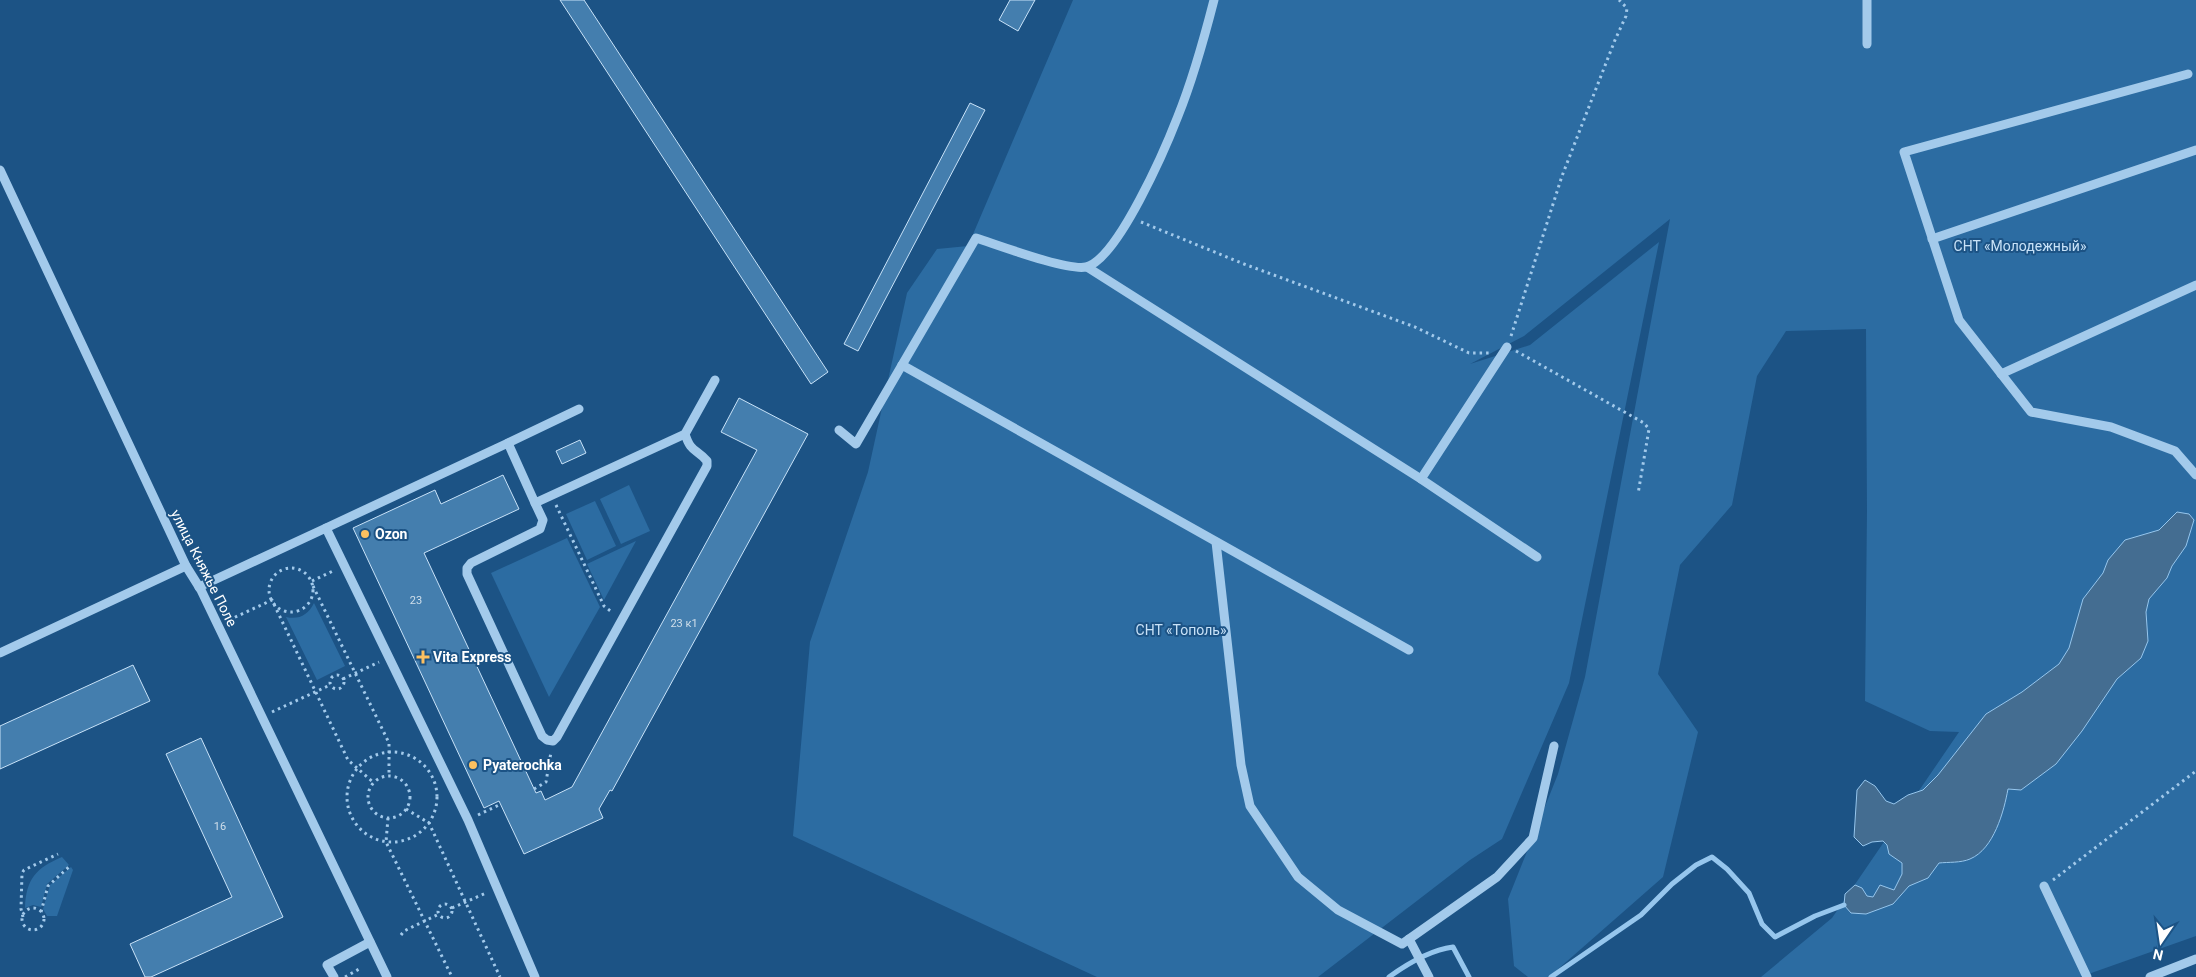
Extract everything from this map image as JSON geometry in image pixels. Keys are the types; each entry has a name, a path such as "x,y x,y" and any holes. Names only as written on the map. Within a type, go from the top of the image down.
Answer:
{"street":[{"path":"1087,267 1103,255 1132,218 1178,118 1214,0"},
{"path":"1867,0 1867,44"},
{"path":"2188,74 1904,152 1958,320 2030,412 2111,427 2175,451 2196,475"},
{"path":"1932,239 2196,150"},
{"name":"улица Княжье Поле","path":"0,170 186,566 218,625 387,977"},
{"path":"839,430 856,444 976,238 1066,266 1087,267 1421,479 1537,557"},
{"path":"2001,374 2196,286"},
{"path":"1421,479 1507,347"},
{"path":"902,365 1409,650"},
{"path":"535,503 685,434 715,380"},
{"path":"199,587 579,410"},
{"path":"508,443 543,520 540,529 471,563 467,568 466,574 542,736 552,741 557,737 706,466 707,461 691,448 685,434"},
{"path":"326,528 468,820 535,977"},
{"path":"1216,542 1241,765 1250,806 1298,877 1338,910 1402,944 1497,877 1533,838 1554,746"},
{"path":"0,653 186,566"},
{"path":"2044,886 2087,977"},
{"path":"1409,939 1429,977"},
{"path":"334,977 327,965 370,942"},
{"path":"2150,977 2196,959"}],"path":[{"path":"1132,218 1244,264 1414,326 1469,353 1491,354 1507,347 1562,176 1614,40 1626,16 1627,8 1619,0"},
{"path":"1507,347 1644,423 1649,429 1648,443 1638,494"},
{"path":"552,495 604,606 622,619"},
{"path":"312,581 345,565"},
{"path":"374,783 348,760 272,600 269,590 270,583 278,571 285,568 300,569 312,581 389,743 389,776"},
{"path":"272,600 279,608 286,611 300,610 311,600 313,586"},
{"path":"218,625 272,600"},
{"path":"343,679 389,658"},
{"path":"330,685 330,681 334,676 341,676 343,679"},
{"path":"330,685 340,689 344,683 343,679"},
{"path":"262,717 330,685"},
{"path":"534,789 546,782 552,741"},
{"path":"388,752 404,753 418,760 429,770 436,784 438,799 434,814 429,823 415,837 401,842 386,842 372,838 360,830 352,818 347,804 347,790 352,776 358,768 374,756 388,752"},
{"path":"2044,886 2196,771"},
{"path":"389,776 402,780 407,786 410,799 406,809 399,816 388,818 379,816 370,806 369,792 374,783 389,776"},
{"path":"468,820 501,804"},
{"path":"406,809 429,823 500,977"},
{"path":"388,818 386,842 452,977"},
{"path":"58,854 24,870 22,874 21,909 23,922 29,929 38,929 44,922 41,912 48,886 70,866"},
{"path":"452,908 497,888"},
{"path":"446,904 452,908 453,912 448,918 441,918 439,907 446,904"},
{"path":"23,917 33,908 41,912"},
{"path":"402,935 404,931 439,914"},
{"path":"345,977 361,968"}],"green space":[{"path":"1073,0 2196,0 2196,936 2080,977 1761,977 1832,918 1959,732 1930,731 1865,701 1866,329 1786,331 1757,376 1732,505 1680,565 1658,674 1698,732 1663,877 1549,977 1528,977 1514,966 1508,899 1558,774 1585,677 1670,219 1524,336 1470,364 1530,345 1659,242 1569,683 1502,839 1470,860 1318,977 1097,977 793,836 810,642 868,472 907,293 937,249 968,246"},
{"path":"629,485 650,531 621,544 600,499"},
{"path":"595,501 616,546 587,560 566,514"},
{"path":"567,538 600,607 549,697 491,573"},
{"path":"636,541 604,600 587,564"},
{"path":"314,603 345,666 317,680 286,617 295,618 303,616"},
{"path":"62,857 69,865 47,884 41,907 33,905 25,908 28,889 34,876 39,870"},
{"path":"71,867 73,870 57,916 47,916 43,909 50,885"}],"shaded area":[{"path":"2177,512 2189,514 2194,520 2186,546 2172,566 2167,578 2149,599 2146,612 2148,641 2141,658 2117,679 2082,731 2056,764 2021,790 2008,789 2001,818 1992,838 1978,854 1963,861 1939,863 1928,878 1909,886 1893,904 1866,914 1851,913 1844,905 1845,894 1855,885 1862,888 1867,896 1873,897 1880,885 1894,890 1902,874 1902,863 1889,854 1887,845 1883,841 1872,842 1863,846 1854,837 1857,790 1865,780 1875,786 1886,801 1894,804 1908,795 1923,790 1938,775 1986,714 2022,692 2059,664 2069,648 2083,599 2103,573 2108,560 2125,540 2159,530"}],"building":[{"path":"560,0 584,0 828,372 811,384"},
{"path":"1010,0 1035,0 1018,31 999,20"},
{"path":"970,103 985,110 858,351 844,344"},
{"path":"739,398 808,434 612,791 610,790 599,809 603,818 524,854 499,801 484,808 353,528 435,490 441,504 503,475 519,509 424,553 536,793 541,791 545,800 572,787 757,450 721,432"},
{"path":"580,440 586,453 562,464 556,451"},
{"path":"133,665 150,701 0,769 0,726"},
{"path":"201,738 283,917 151,977 145,977 130,944 232,897 166,754"}],"waterway":[{"path":"1551,977 1641,915 1672,884 1696,865 1712,857 1727,869 1749,893 1762,924 1775,937 1815,916 1844,905"},
{"path":"1389,977 1419,958 1453,947 1469,977"}],"place":[{"name":"Ozon","path":"365,534"},
{"name":"Vita Express","path":"423,657"},
{"name":"Pyaterochka","path":"473,765"}],"park label":[{"name":"СНТ «Молодежный»","path":"2020,246"},
{"name":"СНТ «Тополь»","path":"1181,630"}]}
